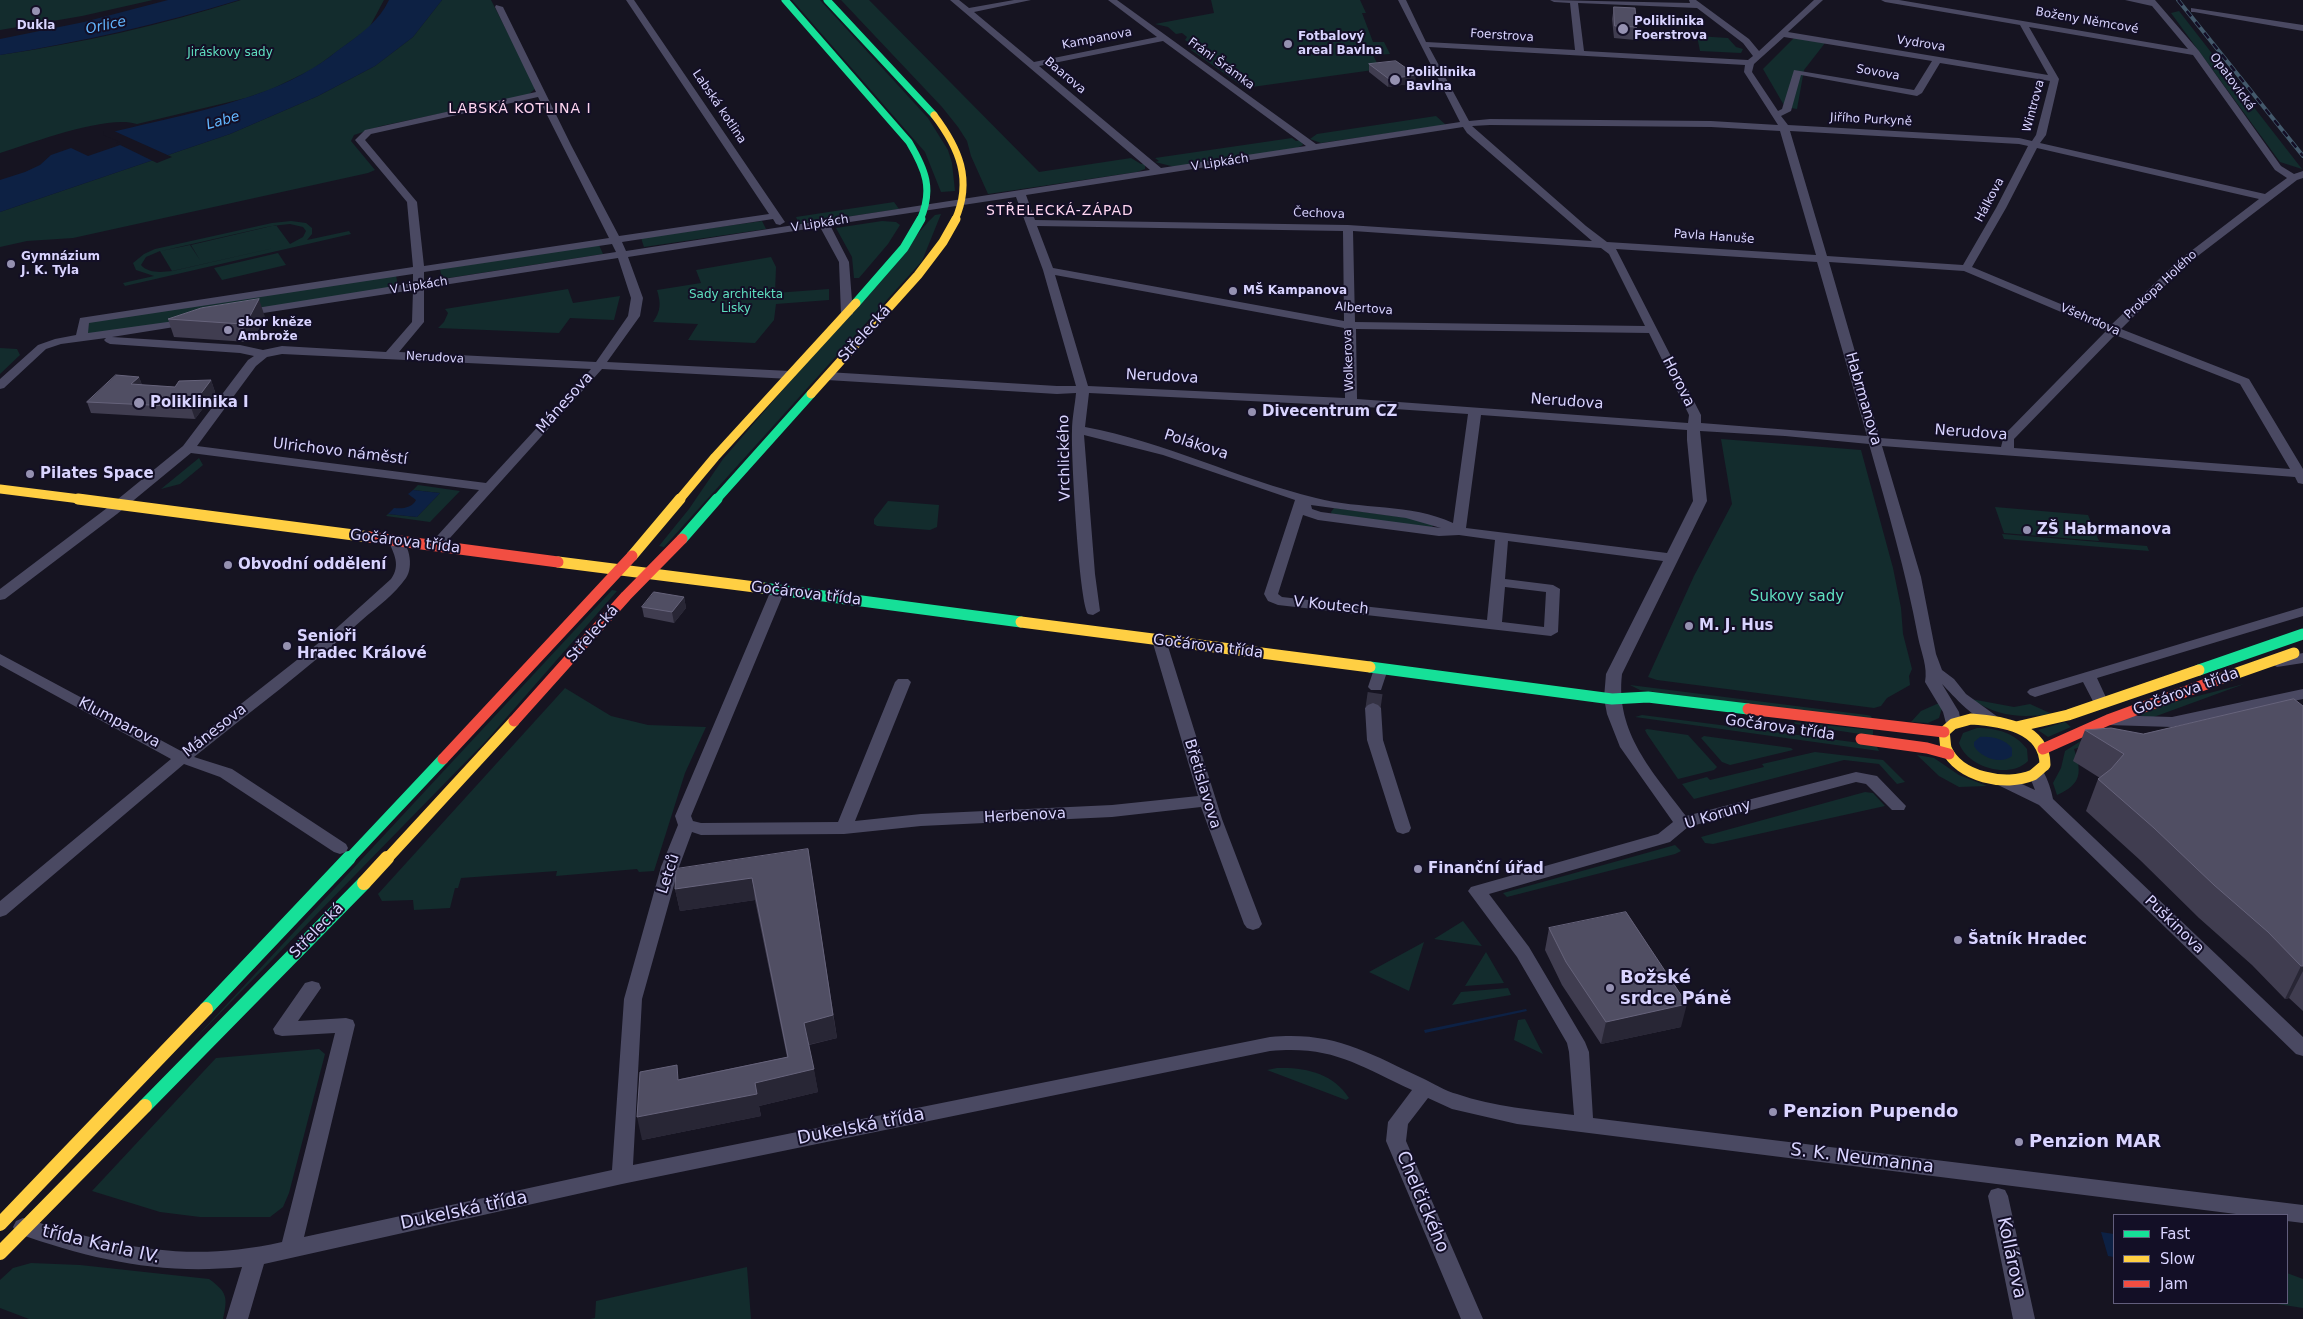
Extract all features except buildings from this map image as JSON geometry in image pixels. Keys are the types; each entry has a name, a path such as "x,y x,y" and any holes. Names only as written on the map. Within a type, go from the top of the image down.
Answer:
{"main road":[{"name":"Střelecká","path":"1,1222 334,875 641,547 715,457 847,314 907,244 925,208 929,192 924,166 909,142 785,0"},
{"name":"Střelecká","path":"0,1253 370,877 552,681 648,573 671,551 929,262 944,239 962,202 964,191 963,173 949,136 938,119 827,0"},
{"name":"Gočárova třída","path":"0,489 1612,699 1648,697 1948,728 1971,718 1994,720 2016,727 2061,717 2302,635"},
{"name":"Gočárova třída","path":"2043,749 2108,720 2303,650"},
{"name":"Gočárova třída","path":"1612,699 1638,708"},
{"path":"1948,728 1944,747 1949,754 1967,769 1984,776 2002,780 2028,779 2037,775 2045,766 2046,755 2032,737 2016,727"},
{"name":"Gočárova třída","path":"1851,737 1926,748 1949,754"}],"street":[{"name":"Labská kotlina","path":"630,0 784,230"},
{"name":"Baarova","path":"954,0 1159,172"},
{"path":"968,11 1027,0"},
{"name":"Fráni Šrámka","path":"1112,0 1315,148"},
{"name":"Horova","path":"1402,0 1423,44 1470,131 1582,228 1614,252 1695,415 1693,440 1700,501 1614,674 1612,699"},
{"path":"1554,0 1700,6"},
{"path":"1690,0 1746,41 1753,48 1754,59"},
{"path":"1784,127 1748,72 1754,59 1820,0"},
{"name":"Boženy Němcové","path":"1885,0 2196,53"},
{"path":"2129,0 2152,2"},
{"path":"1574,1 1580,53"},
{"name":"Opatovická","path":"2152,2 2196,53 2278,168 2298,176"},
{"path":"499,8 614,239"},
{"path":"2194,10 2303,28"},
{"name":"Wintrova","path":"2022,22 2056,79 2041,135 2036,144"},
{"name":"Vydrova","path":"1782,34 2056,79"},
{"name":"Kampanova","path":"1033,65 1165,38"},
{"name":"Foerstrova","path":"1423,44 1580,53 1754,59"},
{"name":"Sovova","path":"1775,115 1786,111 1797,72 1917,93 1937,60"},
{"path":"389,356 418,322 419,270 412,202 360,140 362,136 368,132 541,94"},
{"name":"Jiřího Purkyně","path":"1466,124 1518,121 1784,127 2019,141 2269,198"},
{"name":"V Lipkách","path":"228,316 1466,124"},
{"name":"Habrmanova","path":"1784,127 1914,577 1929,654 1935,672 1933,682 1951,712 1948,728"},
{"name":"Hálkova","path":"1966,268 2036,144"},
{"name":"Prokopa Holého","path":"2007,452 2008,438 2113,330 2182,263 2298,176"},
{"name":"Vrchlického","path":"1020,194 1048,270 1082,389 1078,430 1088,574 1093,611"},
{"name":"V Lipkách","path":"81,338 84,320 775,216"},
{"name":"Čechova","path":"1032,223 1348,228 1605,244"},
{"name":"Střelecká","path":"824,224 844,262 847,314"},
{"name":"Wolkerova","path":"1348,228 1348,324 1351,402"},
{"name":"Mánesova","path":"435,546 599,366 634,316 637,298 622,254 614,239"},
{"name":"Pavla Hanuše","path":"1605,244 1822,257"},
{"name":"Všehrdova","path":"1822,257 1966,268 2113,330 2245,382 2302,476"},
{"name":"Albertova","path":"1048,270 1348,324 1652,330"},
{"path":"0,385 42,347 81,338 199,320"},
{"name":"Nerudova","path":"81,338 240,349 263,354 282,350 790,375"},
{"path":"0,596 188,449 213,418 252,363 263,354"},
{"name":"Nerudova","path":"827,376 1047,390 1082,389 1351,402 1875,441 2302,476"},
{"path":"1459,531 1475,412"},
{"name":"Polákova","path":"1078,430 1123,438 1302,498"},
{"name":"Ulrichovo náměstí","path":"188,449 489,487"},
{"path":"1302,498 1306,511 1318,516 1438,532 1459,531 1672,558"},
{"name":"V Koutech","path":"1302,498 1272,594 1273,598 1551,632 1553,589 1498,582"},
{"path":"1494,625 1502,537"},
{"name":"Mánesova","path":"0,911 182,758 335,637 396,582 404,573 405,565 395,540"},
{"name":"Letců","path":"622,1176 633,999 670,867 686,825 683,816 778,590"},
{"path":"2035,692 2303,611"},
{"name":"Břetislavova","path":"1159,640 1206,801 1229,868 1253,924"},
{"path":"2263,665 2303,658"},
{"name":"Klumparova","path":"0,659 182,758 226,773 340,848"},
{"path":"1376,687 1380,669"},
{"path":"1935,672 1949,682 1961,697 1994,720"},
{"path":"2088,676 2101,704"},
{"path":"844,828 903,682"},
{"path":"2108,720 2172,722 2303,694"},
{"path":"1612,699 1616,716 1631,749 1682,822"},
{"path":"1373,708 1376,740 1402,828"},
{"path":"2037,775 2044,788 2045,801"},
{"name":"U Koruny","path":"1584,1124 1580,1052 1576,1042 1523,952 1476,891 1664,838 1682,822 1856,778 1872,780 1898,806"},
{"name":"Puškinova","path":"2002,780 2045,801 2303,1049"},
{"name":"Herbenova","path":"686,825 701,829 844,828 922,820 1095,812 1206,801"},
{"path":"291,1248 346,1025 282,1029 312,988"},
{"name":"Dukelská třída","path":"291,1248 622,1176 1283,1043 1302,1041 1331,1045 1367,1060 1424,1089"},
{"name":"S. K. Neumanna","path":"1424,1089 1452,1101 1483,1110 2303,1214"},
{"name":"Chelčického","path":"1424,1089 1398,1122 1396,1141 1472,1319"},
{"name":"Kollárova","path":"1998,1196 2024,1319"},
{"name":"třída Karla IV.","path":"1,1222 78,1243 140,1257 170,1261 202,1262 256,1256 291,1248"},
{"path":"237,1319 256,1256"}],"green space":[{"name":"Dukla","path":"0,0 153,0 82,16 0,30"},
{"name":"Jiráskovy sady","path":"241,0 384,0 369,28 313,69 272,89 246,98 137,124 124,122 89,126 0,153 0,55 122,32"},
{"path":"442,0 491,0 536,88 528,95 381,126 354,135 351,141 375,170 368,173 73,238 27,241 0,247 0,212 230,134 318,96 375,66 413,37"},
{"path":"792,0 820,0 928,118 948,150 952,163 955,191 941,192 925,152"},
{"path":"841,0 869,0 1039,172 1131,158 1141,164 1145,164 1145,169 1137,172 988,194 971,156 967,141 958,127 942,107"},
{"name":"Fotbalový areal Bavlna","path":"1211,0 1360,0 1366,13 1362,13 1373,42 1384,42 1390,54 1373,55 1379,67 1373,70 1245,88 1191,50 1194,46 1185,40 1187,37 1182,33 1176,34 1168,27 1155,24 1214,13"},
{"path":"2179,11 2302,169 2280,162 2171,13"},
{"path":"1697,36 1728,38 1736,47 1743,49 1741,53 1700,51"},
{"path":"1794,38 1825,43 1804,70 1797,109 1785,107 1763,69"},
{"path":"1436,116 1446,125 1321,143 1310,139 1317,134"},
{"path":"1292,138 1296,141 1301,140 1303,145 1297,148 1175,167 1155,162 1159,161 1155,158"},
{"path":"894,202 899,209 799,224 796,217"},
{"path":"941,214 922,261 664,547 659,546 689,509 723,459 928,222 935,215"},
{"path":"291,221 306,223 312,228 312,234 307,240 349,231 351,234 125,286 123,283 154,276 136,270 133,263 144,254 155,249 272,223","holes":["290,224 303,227 306,231 303,237 290,244 276,225","272,226 191,245 200,260 190,245 161,251","287,245 173,271 160,272 152,271 141,265 146,257 160,251 172,271"]},
{"path":"762,221 766,229 644,247 641,238"},
{"path":"882,221 896,222 900,225 888,244 859,278 854,278 852,257 836,228"},
{"path":"599,245 603,254 442,279 440,269"},
{"path":"278,253 286,265 222,280 214,268"},
{"name":"Sady architekta Lisky","path":"771,257 776,267 775,293 829,289 829,300 776,304 774,320 755,343 688,340 698,324 653,322 660,307 657,290 701,283 696,270"},
{"path":"396,275 398,287 87,336 89,321"},
{"path":"568,289 573,303 620,296 614,320 570,318 559,333 438,328 444,322 448,313 445,309"},
{"path":"0,348 17,349 20,355 0,374"},
{"name":"Sukovy sady","path":"1721,439 1861,450 1893,568 1901,608 1903,634 1912,669 1909,676 1910,685 1887,698 1881,706 1874,708 1657,680 1648,677 1694,576 1732,504"},
{"path":"199,458 203,465 180,484 161,489"},
{"path":"418,485 460,491 430,522 386,516 388,514 417,517 440,493 413,490"},
{"path":"888,501 939,505 937,527 930,530 877,526 874,524 874,519"},
{"path":"1995,507 2088,515 2099,541 2004,533"},
{"path":"1334,508 1432,521 1433,526 1430,529 1332,516 1331,512"},
{"path":"2002,534 2147,546 2149,551 2004,539"},
{"path":"612,590 617,591 486,741 188,1046"},
{"path":"2244,684 2151,718 2139,715 2163,705"},
{"path":"1630,685 1867,715 1871,716 1873,721 1640,690"},
{"path":"565,688 611,716 648,725 706,727 685,773 654,871 639,872 637,869 556,876 557,871 461,878 458,888 455,888 450,908 414,910 413,900 382,901 378,894"},
{"path":"1971,699 2014,707 2030,704 2052,714 2010,715 1991,710"},
{"path":"1939,703 1942,708 1939,718 1928,723 1911,722 1921,711"},
{"path":"1642,715 1876,745 1879,751 1635,717"},
{"path":"1794,722 1873,730 1873,736 1795,724"},
{"path":"2065,722 2071,727 2048,737 2038,730"},
{"path":"1977,728 1998,730 2011,735 2027,749 2028,761 2020,767 2000,770 1989,768 1970,759 1959,743 1963,733"},
{"path":"1645,730 1688,735 1717,767 1714,770 1678,779 1647,734"},
{"path":"1704,736 1791,748 1793,750 1730,765 1722,762 1701,738"},
{"path":"2084,739 2081,747 2074,749 2078,764 2078,776 2071,786 2057,795 2053,783 2061,768 2065,751"},
{"path":"1815,752 1883,760 1905,782 1897,784 1879,764 1844,760 1694,799 1682,784 1707,777 1710,780 1764,767 1762,764"},
{"path":"1917,755 1934,758 1959,775 1987,786 1959,787 1939,776"},
{"path":"1865,792 1873,793 1885,806 1713,844 1705,843 1701,837"},
{"path":"1675,845 1681,851 1675,854 1507,897 1503,893"},
{"path":"1463,921 1482,946 1434,939"},
{"path":"1424,942 1409,991 1369,972"},
{"path":"1486,952 1504,983 1465,986"},
{"path":"1508,988 1511,995 1452,1005 1461,992"},
{"path":"1525,1019 1543,1054 1514,1040 1518,1020"},
{"path":"319,1049 325,1054 289,1193 283,1207 270,1217 200,1217 160,1212 92,1191 216,1058"},
{"path":"1277,1068 1308,1070 1318,1073 1335,1083 1349,1098 1346,1100 1267,1070"},
{"path":"31,1263 80,1265 209,1279 225,1296 223,1319 29,1319 0,1308 0,1280 13,1268"},
{"path":"747,1267 751,1319 590,1319 595,1318 596,1301"},
{"path":"2288,1273 2303,1279 2303,1308 2277,1304 2288,1304"}],"water":[{"name":"Orlice","path":"168,0 239,0 120,32 0,55 0,39 84,22"},
{"name":"Labe","path":"389,0 442,0 413,37 375,66 318,96 230,134 0,212 0,180 25,172 40,165 51,155 71,148 88,156 126,143 105,134 240,100 291,80 321,63 364,31 380,14"},
{"path":"413,490 440,493 417,517 388,514 394,508 412,505 416,500 408,494"},
{"path":"1980,737 2002,740 2012,748 2012,756 2002,760 1986,757 1974,746 1974,742"},
{"path":"1526,1009 1527,1011 1425,1033 1424,1030"},
{"path":"2101,1232 2113,1234 2113,1257 2108,1256"}],"pier":[{"path":"104,131 114,131 172,157 157,163 116,143 120,142 103,135"}],"tunnel":[{"path":"1373,708 1376,687"}],"railway":[{"path":"2178,0 2303,156"}],"traffic: fast":[{"path":"785,0 909,142 920,160 926,175 927,198 915,231 892,263 856,303"},
{"path":"827,0 934,115"},
{"path":"682,539 811,394"},
{"path":"763,588 1021,622"},
{"path":"2199,670 2303,634"},
{"path":"1370,667 1612,699 1648,697 1748,709"},
{"path":"206,1009 443,759"},
{"path":"145,1106 364,883"}],"traffic: slow":[{"path":"811,394 918,275 943,242 953,225 964,192 963,171 951,141 934,115"},
{"path":"632,556 715,457 856,303"},
{"path":"0,489 369,537"},
{"path":"558,562 763,588"},
{"path":"1021,622 1370,667"},
{"path":"2220,679 2294,653"},
{"path":"2016,727 2068,715 2199,670"},
{"path":"1971,719 2007,725 2031,735 2040,743 2045,753 2045,765 2033,774 2018,779 2001,780 1984,777 1968,770 1955,760 1946,747 1944,732 1953,724 1971,719"},
{"path":"364,883 514,721"},
{"path":"0,1224 206,1009"},
{"path":"0,1253 145,1106"}],"traffic: jam":[{"path":"369,537 558,562"},
{"path":"514,721 626,596 682,539"},
{"path":"443,759 632,556"},
{"path":"2043,749 2108,720 2220,679"},
{"path":"1748,709 1944,732"},
{"path":"1861,739 1927,748 1949,754"}],"place":[{"name":"Dukla","path":"36,11"},
{"name":"Poliklinika Foerstrova","path":"1623,29"},
{"name":"Fotbalový areal Bavlna","path":"1288,44"},
{"name":"Poliklinika Bavlna","path":"1395,80"},
{"name":"Gymnázium J. K. Tyla","path":"11,264"},
{"name":"MŠ Kampanova","path":"1233,291"},
{"name":"sbor kněze Ambrože","path":"228,330"},
{"name":"Poliklinika I","path":"139,403"},
{"name":"Divecentrum CZ","path":"1252,412"},
{"name":"Pilates Space","path":"30,474"},
{"name":"ZŠ Habrmanova","path":"2027,530"},
{"name":"Obvodní oddělení","path":"228,565"},
{"name":"M. J. Hus","path":"1689,626"},
{"name":"Senioři Hradec Králové","path":"287,646"},
{"name":"Finanční úřad","path":"1418,869"},
{"name":"Šatník Hradec","path":"1958,940"},
{"name":"Božské srdce Páně","path":"1610,988"},
{"name":"Penzion Pupendo","path":"1773,1112"},
{"name":"Penzion MAR","path":"2019,1142"}],"district":[{"name":"LABSKÁ KOTLINA I","path":"520,109"},
{"name":"STŘELECKÁ-ZÁPAD","path":"1060,211"}]}
